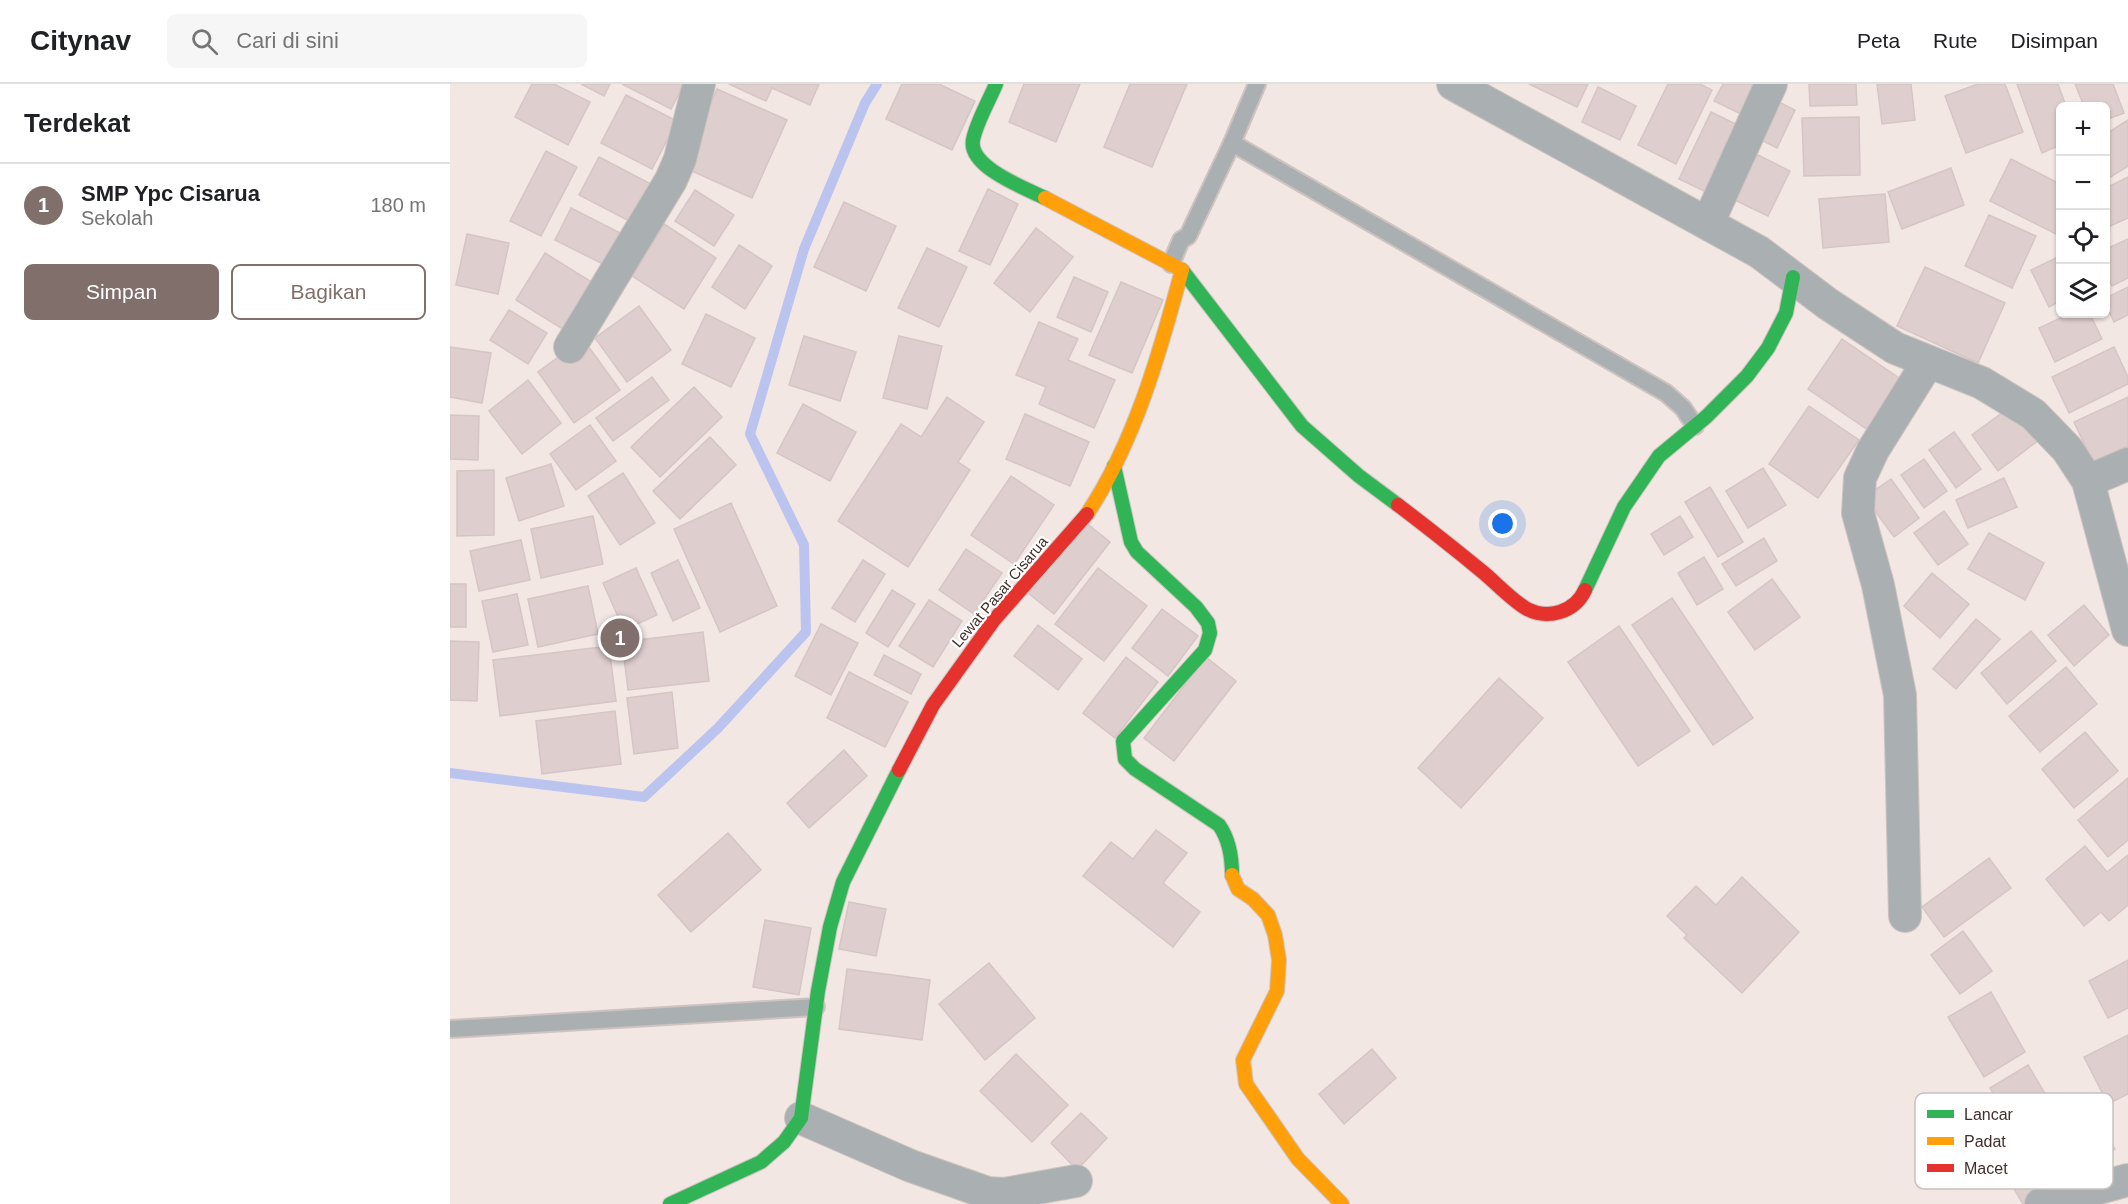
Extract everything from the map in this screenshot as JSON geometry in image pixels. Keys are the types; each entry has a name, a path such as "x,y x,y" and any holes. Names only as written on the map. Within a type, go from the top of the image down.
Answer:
{"street":[{"path":"570,347 670,180 680,159 699,84"},
{"path":"996,84 973,140 972,149 977,160 988,169 1177,267 1302,426 1359,476 1442,538 1527,609 1546,614 1567,611 1582,597 1624,507 1659,456 1695,426 1747,376 1768,348 1786,313 1793,277"},
{"path":"1453,84 1759,252 1866,330 1895,348 1982,383 2033,414 2067,449 2088,481 2128,630"},
{"path":"1708,222 1771,84"},
{"name":"Lewat Pasar Cisarua","path":"670,1204 761,1162 784,1142 801,1118 816,1007 830,927 843,882 870,823 933,705 994,620 1088,512 1114,466 1126,442 1162,346 1177,267"},
{"path":"1905,916 1900,694 1878,585 1858,513 1860,478 1873,450 1928,362"},
{"path":"2088,481 2128,464"},
{"path":"1114,466 1131,542 1137,552 1203,614 1210,629 1205,650 1123,741 1125,759 1135,769 1219,825 1226,835 1232,862 1232,875 1238,889 1268,915 1275,935 1279,960 1277,991 1243,1059 1246,1084 1298,1159 1342,1204"},
{"path":"801,1118 911,1166 987,1193 1004,1194 1076,1181"},
{"path":"2113,1184 2128,1180"},
{"path":"2041,1204 2095,1189"}],"lane":[{"path":"1177,267 1191,247 1188,236 1257,84"},
{"path":"1232,143 1666,393 1683,408 1695,426"},
{"path":"450,1029 816,1007"}],"building":[{"path":"532,84 554,84 590,102 568,145 515,117"},
{"path":"581,84 610,84 604,96"},
{"path":"622,84 684,84 671,109"},
{"path":"729,84 819,84 810,105 772,88 766,101"},
{"path":"902,84 939,84 975,101 952,150 886,119"},
{"path":"1024,84 1080,84 1056,142 1009,122"},
{"path":"1130,84 1187,84 1152,167 1104,147"},
{"path":"1529,84 1588,84 1577,107"},
{"path":"1668,84 1700,84 1712,90 1676,164 1638,145"},
{"path":"1723,84 1763,84 1747,117 1714,101"},
{"path":"1809,84 1856,84 1857,105 1810,106"},
{"path":"1877,84 1911,84 1915,120 1882,124"},
{"path":"1978,84 2005,84 2023,132 1966,153 1945,96"},
{"path":"2017,84 2058,84 2065,102 2056,102 2056,147 2042,153"},
{"path":"2075,84 2113,84 2124,113 2110,118 2110,102 2082,102"},
{"path":"1598,87 1636,106 1620,140 1582,122"},
{"path":"717,89 787,120 752,198 683,167"},
{"path":"626,95 677,121 652,169 601,143"},
{"path":"1771,98 1795,110 1777,148 1753,136"},
{"path":"1711,112 1744,128 1712,195 1679,179"},
{"path":"1859,117 1860,175 1804,176 1802,118"},
{"path":"2128,120 2128,166 2110,177 2110,156 2110,131"},
{"path":"1748,150 1790,171 1768,216 1726,196"},
{"path":"546,151 577,167 541,236 510,221"},
{"path":"599,157 653,185 633,223 579,195"},
{"path":"2011,159 2056,182 2056,234 1990,201"},
{"path":"1951,168 1964,205 1902,229 1888,192"},
{"path":"2128,177 2128,218 2110,226 2110,210 2110,186"},
{"path":"988,189 1018,204 990,265 959,251"},
{"path":"695,190 734,215 714,246 675,221"},
{"path":"1885,194 1889,242 1823,248 1819,199"},
{"path":"844,202 896,226 866,291 814,267"},
{"path":"571,208 628,237 611,268 555,240"},
{"path":"1989,215 2036,236 2012,288 1965,266"},
{"path":"664,224 716,258 684,309 632,276"},
{"path":"1036,228 1073,257 1030,312 994,283"},
{"path":"467,234 509,243 498,294 456,285"},
{"path":"2128,239 2128,278 2112,286 2110,282 2110,247"},
{"path":"739,245 772,266 745,309 712,287"},
{"path":"927,248 967,267 939,327 898,308"},
{"path":"545,253 598,286 569,333 516,300"},
{"path":"2056,258 2056,303 2049,307 2031,270"},
{"path":"1925,267 2005,303 1978,363 1897,326"},
{"path":"1074,277 1108,292 1091,332 1057,317"},
{"path":"1121,282 1163,300 1132,373 1089,355"},
{"path":"2128,287 2128,315 2114,322 2110,314 2110,296"},
{"path":"639,306 671,350 627,382 595,338"},
{"path":"509,310 547,333 528,364 490,340"},
{"path":"706,314 755,338 731,387 682,364"},
{"path":"2060,318 2092,318 2102,339 2055,362 2039,328"},
{"path":"1039,322 1078,339 1068,360 1115,380 1094,428 1039,404 1046,387 1016,375"},
{"path":"804,336 856,352 840,401 789,385"},
{"path":"899,336 942,346 927,409 883,398"},
{"path":"583,339 620,390 574,423 538,372"},
{"path":"1842,339 1902,380 1868,430 1808,389"},
{"path":"450,347 491,353 482,403 450,397"},
{"path":"2114,347 2128,377 2128,384 2069,413 2052,377"},
{"path":"652,377 669,400 613,441 596,418"},
{"path":"528,380 561,423 522,454 489,411"},
{"path":"694,387 722,417 660,477 631,447"},
{"path":"947,397 984,422 958,462 970,470 908,567 838,521 901,424 921,437"},
{"path":"2128,397 2128,446 2093,462 2074,422"},
{"path":"803,404 856,432 830,481 777,453"},
{"path":"2014,404 2039,440 1998,471 1972,435"},
{"path":"1809,406 1859,440 1818,498 1769,464"},
{"path":"1025,414 1089,442 1070,486 1006,459"},
{"path":"450,415 479,416 478,460 450,459"},
{"path":"590,425 616,461 576,490 550,454"},
{"path":"1954,432 1981,469 1956,488 1929,450"},
{"path":"710,437 736,465 680,519 653,491"},
{"path":"1924,459 1947,491 1924,508 1901,475"},
{"path":"551,464 564,506 519,521 506,478"},
{"path":"1763,468 1786,505 1748,528 1726,491"},
{"path":"494,470 494,535 457,536 457,471"},
{"path":"623,473 655,523 620,545 588,496"},
{"path":"1011,476 1054,505 1014,564 971,535"},
{"path":"2004,478 2017,507 1968,528 1956,500"},
{"path":"1891,479 1919,518 1894,537 1865,497"},
{"path":"1710,487 1743,542 1718,557 1685,502"},
{"path":"731,503 777,606 720,632 674,529"},
{"path":"1944,511 1968,544 1938,565 1914,533"},
{"path":"593,516 603,564 541,578 531,529"},
{"path":"1680,516 1693,537 1664,555 1651,534"},
{"path":"1084,521 1110,542 1054,614 1028,593"},
{"path":"1989,533 2044,563 2025,600 1968,569"},
{"path":"1764,538 1777,561 1736,586 1722,564"},
{"path":"521,540 530,580 479,591 470,551"},
{"path":"966,549 1002,573 974,614 939,590"},
{"path":"1704,557 1723,589 1697,605 1678,573"},
{"path":"678,560 700,608 673,621 651,573"},
{"path":"863,560 885,574 855,622 832,608"},
{"path":"636,568 657,615 624,630 603,583"},
{"path":"1098,568 1147,606 1104,661 1055,624"},
{"path":"1932,573 1969,604 1940,638 1904,606"},
{"path":"1772,579 1800,617 1755,650 1728,612"},
{"path":"450,584 466,584 466,627 450,627"},
{"path":"588,586 598,634 538,647 528,599"},
{"path":"892,590 915,604 888,647 866,633"},
{"path":"517,594 528,645 493,652 482,601"},
{"path":"1672,598 1753,718 1713,745 1632,625"},
{"path":"929,600 962,621 933,667 899,646"},
{"path":"2084,605 2109,635 2074,666 2048,635"},
{"path":"1162,609 1198,636 1168,676 1132,648"},
{"path":"1976,619 2000,639 1956,689 1933,669"},
{"path":"821,624 858,643 831,695 795,676"},
{"path":"1038,625 1082,659 1058,690 1014,656"},
{"path":"1619,626 1690,731 1638,766 1568,662"},
{"path":"2031,631 2056,661 2007,704 1981,673"},
{"path":"703,632 709,681 628,690 622,642"},
{"path":"450,641 479,642 477,701 450,700"},
{"path":"609,646 616,701 500,716 493,660"},
{"path":"884,655 921,674 911,694 874,675"},
{"path":"1126,657 1158,682 1115,738 1083,713"},
{"path":"1206,657 1236,681 1174,761 1144,738"},
{"path":"2066,667 2097,704 2040,752 2009,716"},
{"path":"849,672 908,702 885,747 827,718"},
{"path":"1499,678 1543,718 1461,808 1418,768"},
{"path":"672,692 678,748 634,754 627,698"},
{"path":"615,711 621,764 542,774 536,721"},
{"path":"2085,732 2118,771 2074,808 2042,769"},
{"path":"844,750 867,776 809,828 787,803"},
{"path":"2128,778 2128,840 2108,857 2078,820"},
{"path":"1156,830 1187,853 1163,883 1200,912 1173,947 1083,876 1111,842 1133,859"},
{"path":"728,833 761,870 691,932 658,895"},
{"path":"2085,846 2107,872 2128,855 2128,905 2109,921 2101,912 2084,926 2046,879"},
{"path":"1989,858 2011,888 1944,937 1922,907"},
{"path":"1742,877 1799,932 1742,993 1684,938 1687,935 1667,916 1696,886 1716,905"},
{"path":"849,902 886,909 876,956 839,949"},
{"path":"765,920 811,928 799,995 753,987"},
{"path":"1963,931 1992,971 1960,994 1931,955"},
{"path":"2128,960 2128,1008 2108,1018 2089,981"},
{"path":"989,963 1035,1018 985,1060 939,1004"},
{"path":"847,969 930,980 922,1040 839,1029"},
{"path":"1991,992 2025,1052 1984,1077 1948,1017"},
{"path":"2128,1035 2128,1094 2113,1102 2113,1093 2102,1093 2084,1057"},
{"path":"1372,1049 1396,1078 1344,1124 1319,1094"},
{"path":"1016,1054 1068,1105 1032,1142 980,1091"},
{"path":"2028,1065 2045,1093 1993,1093 1990,1088"},
{"path":"1081,1113 1107,1138 1077,1170 1051,1143"},
{"path":"2014,1189 2049,1189 2023,1204"}],"waterway":[{"path":"450,773 644,797 718,728 806,632 804,545 750,434 804,249 865,103 877,84"}],"traffic: fast":[{"path":"996,84 977,126 973,140 974,150 988,168 1045,198"},
{"path":"1182,270 1302,426 1359,476 1398,505"},
{"path":"1585,590 1624,507 1659,456 1706,417 1747,376 1768,348 1786,313 1793,277"},
{"path":"1114,466 1131,542 1137,552 1196,607 1208,623 1210,633 1205,650 1123,741 1125,759 1135,769 1219,825 1229,848 1232,875"},
{"path":"670,1204 761,1162 784,1142 801,1118 818,991 830,927 843,882 899,770"}],"traffic: slow":[{"path":"1045,198 1182,270 1165,333 1132,427 1119,457 1087,514"},
{"path":"1232,875 1238,889 1253,899 1268,915 1275,935 1279,960 1277,991 1243,1060 1246,1084 1298,1159 1342,1204"}],"traffic: jam":[{"path":"1398,505 1527,609 1544,614 1560,612 1575,604 1585,590"},
{"path":"899,770 933,705 994,620 1087,514"}],"place":[{"name":"SMP Ypc Cisarua","path":"620,638"}]}
